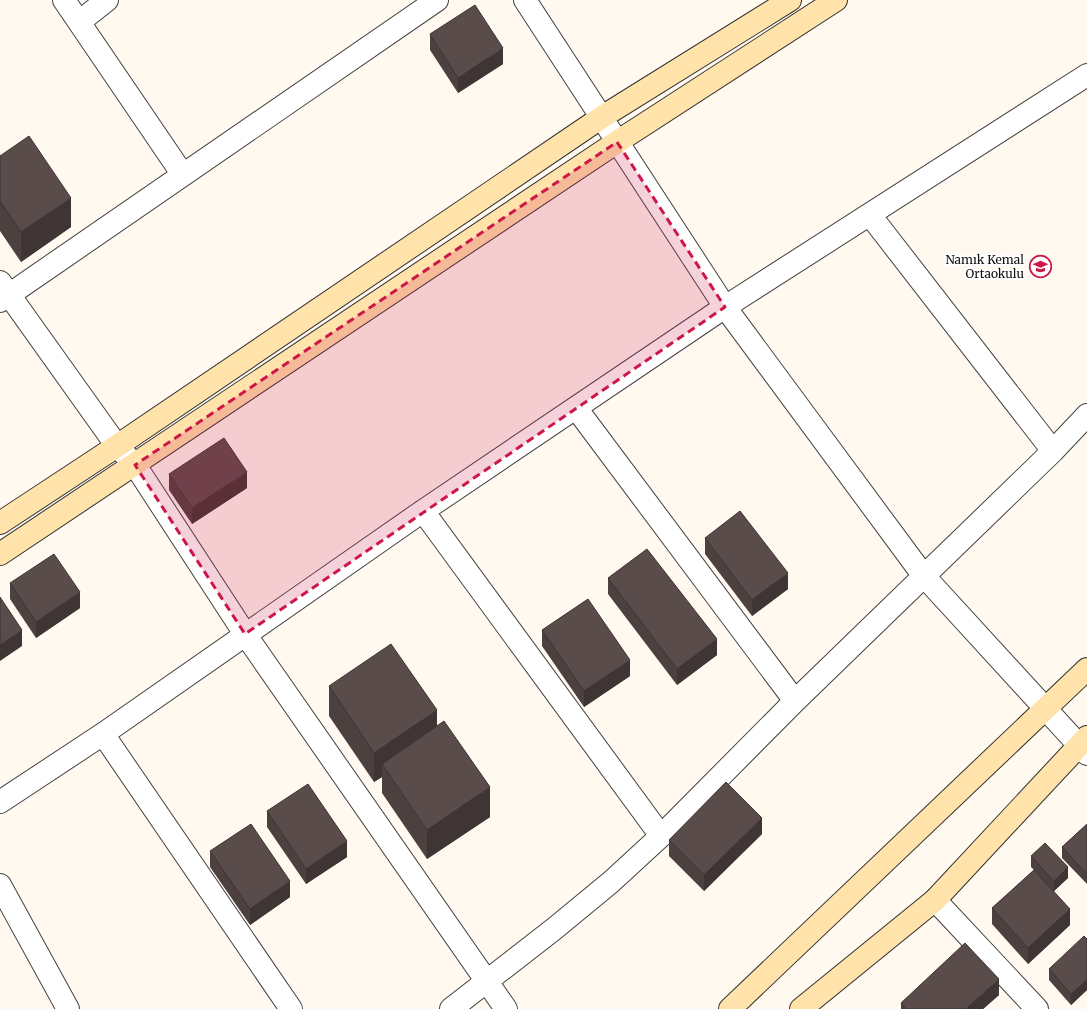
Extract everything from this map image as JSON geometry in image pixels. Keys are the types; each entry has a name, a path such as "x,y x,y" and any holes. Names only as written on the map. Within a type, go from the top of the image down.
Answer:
{"street":[{"path":"64,0 183,175"},
{"path":"79,22 108,0"},
{"path":"437,0 183,175 3,293 117,446 135,465 245,634 506,1009"},
{"path":"525,0 725,307 923,575 1046,709 1084,745 935,900 801,1009"},
{"path":"0,523 117,446 602,118 790,0"},
{"path":"0,554 617,142 836,0"},
{"path":"0,802 103,734 423,511 725,307 1087,75"},
{"path":"870,215 1053,451"},
{"path":"576,408 795,701"},
{"path":"451,1009 600,892 661,836 795,701 923,575 1053,451 1087,415"},
{"path":"423,511 661,836"},
{"path":"730,1009 1087,669"},
{"path":"103,734 290,1009"},
{"path":"0,885 68,1009"},
{"path":"935,900 1037,1009"}],"highlighted area":[{"path":"617,142 725,307 245,634 135,465"}],"building":[{"path":"475,5 503,48 458,78 430,34"},
{"path":"29,136 71,198 21,232 0,201 0,156"},
{"path":"224,438 247,472 192,508 169,474"},
{"path":"740,511 788,573 752,600 705,538"},
{"path":"647,549 717,639 677,669 608,578"},
{"path":"54,554 80,592 36,622 10,583"},
{"path":"0,597 22,630 0,645"},
{"path":"588,599 630,660 584,691 542,630"},
{"path":"391,644 437,710 374,753 329,686"},
{"path":"444,721 490,787 427,830 382,764"},
{"path":"726,782 762,818 704,875 669,840"},
{"path":"308,784 347,841 306,869 267,811"},
{"path":"251,824 290,881 250,909 210,851"},
{"path":"1087,824 1087,874 1062,847"},
{"path":"1045,843 1068,867 1054,881 1031,856"},
{"path":"1034,870 1070,909 1028,948 992,908"},
{"path":"1084,936 1087,939 1087,980 1071,994 1049,969"},
{"path":"965,943 999,979 966,1009 906,1009 901,1003"}],"place":[{"name":"Namık Kemal Ortaokulu","path":"1040,266"}]}
